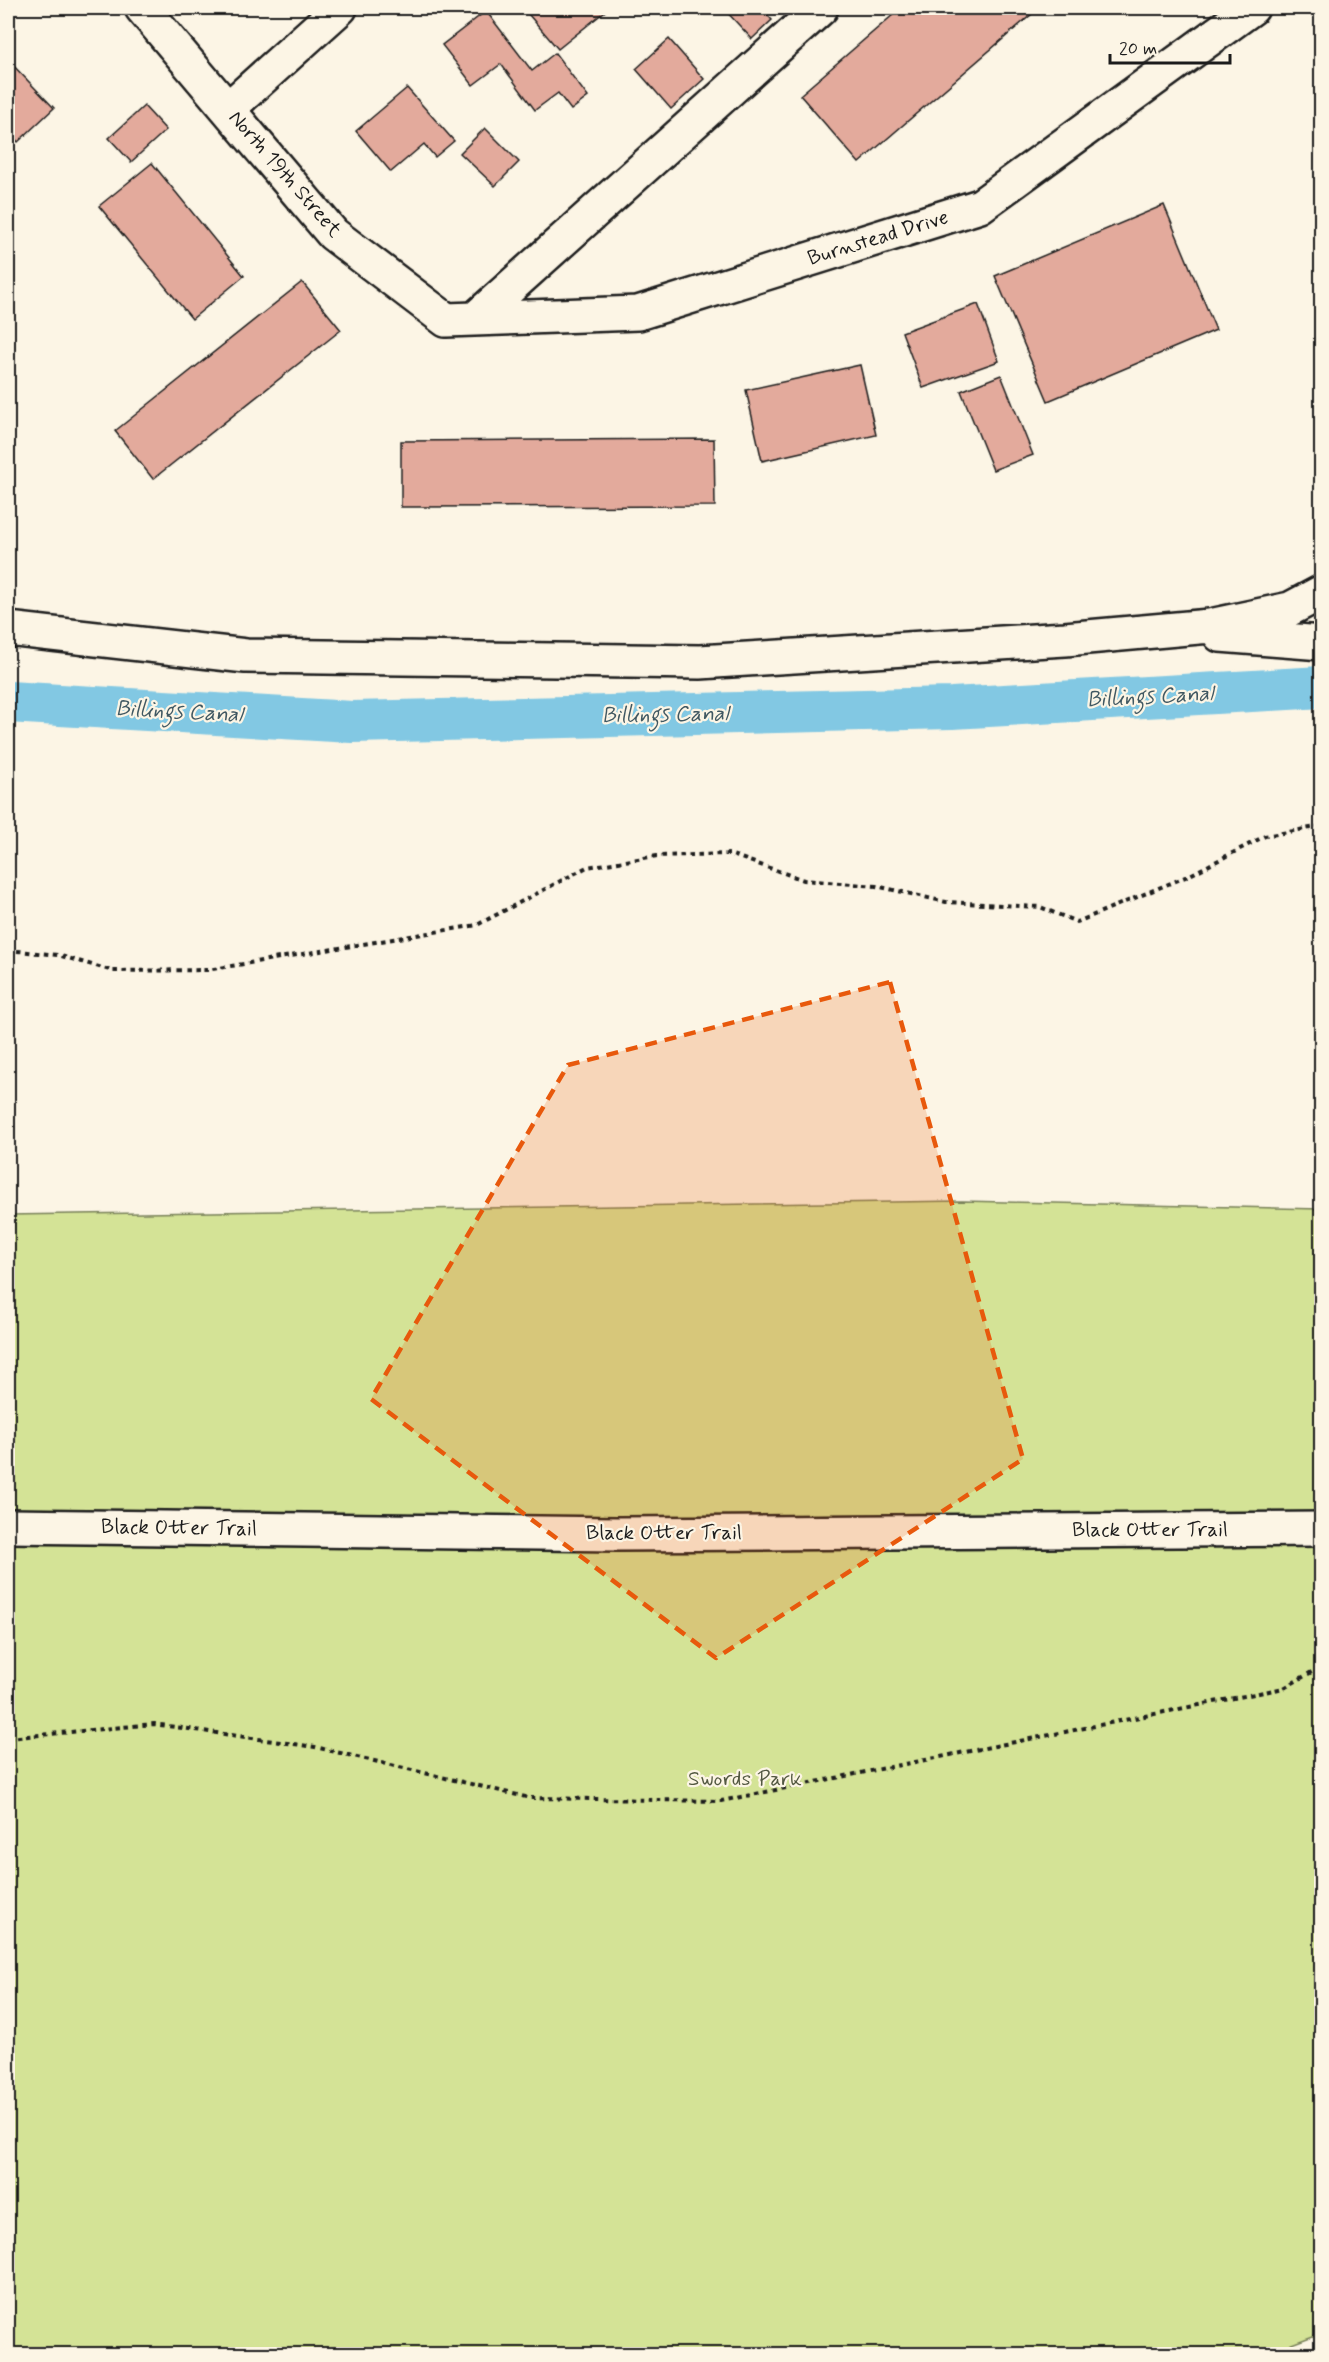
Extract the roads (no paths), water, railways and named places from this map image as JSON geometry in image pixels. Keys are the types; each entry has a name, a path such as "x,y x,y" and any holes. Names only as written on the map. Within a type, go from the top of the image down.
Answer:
{"street":[{"name":"North 19th Street","path":"142,8 229,108 333,234 460,320"},
{"path":"229,108 340,8"},
{"path":"460,320 821,8"},
{"name":"Burnstead Drive","path":"460,320 638,313 980,206 1252,8"},
{"path":"8,629 246,656 700,662 1210,626 1290,609 1322,592"},
{"path":"1167,630 1322,643"},
{"name":"Black Otter Trail","path":"8,1526 617,1534 1322,1528"}],"waterway":[{"name":"Billings Canal","path":"8,702 352,722 952,708 1322,687"}],"park label":[{"name":"Swords Park","path":"745,1779"}]}
